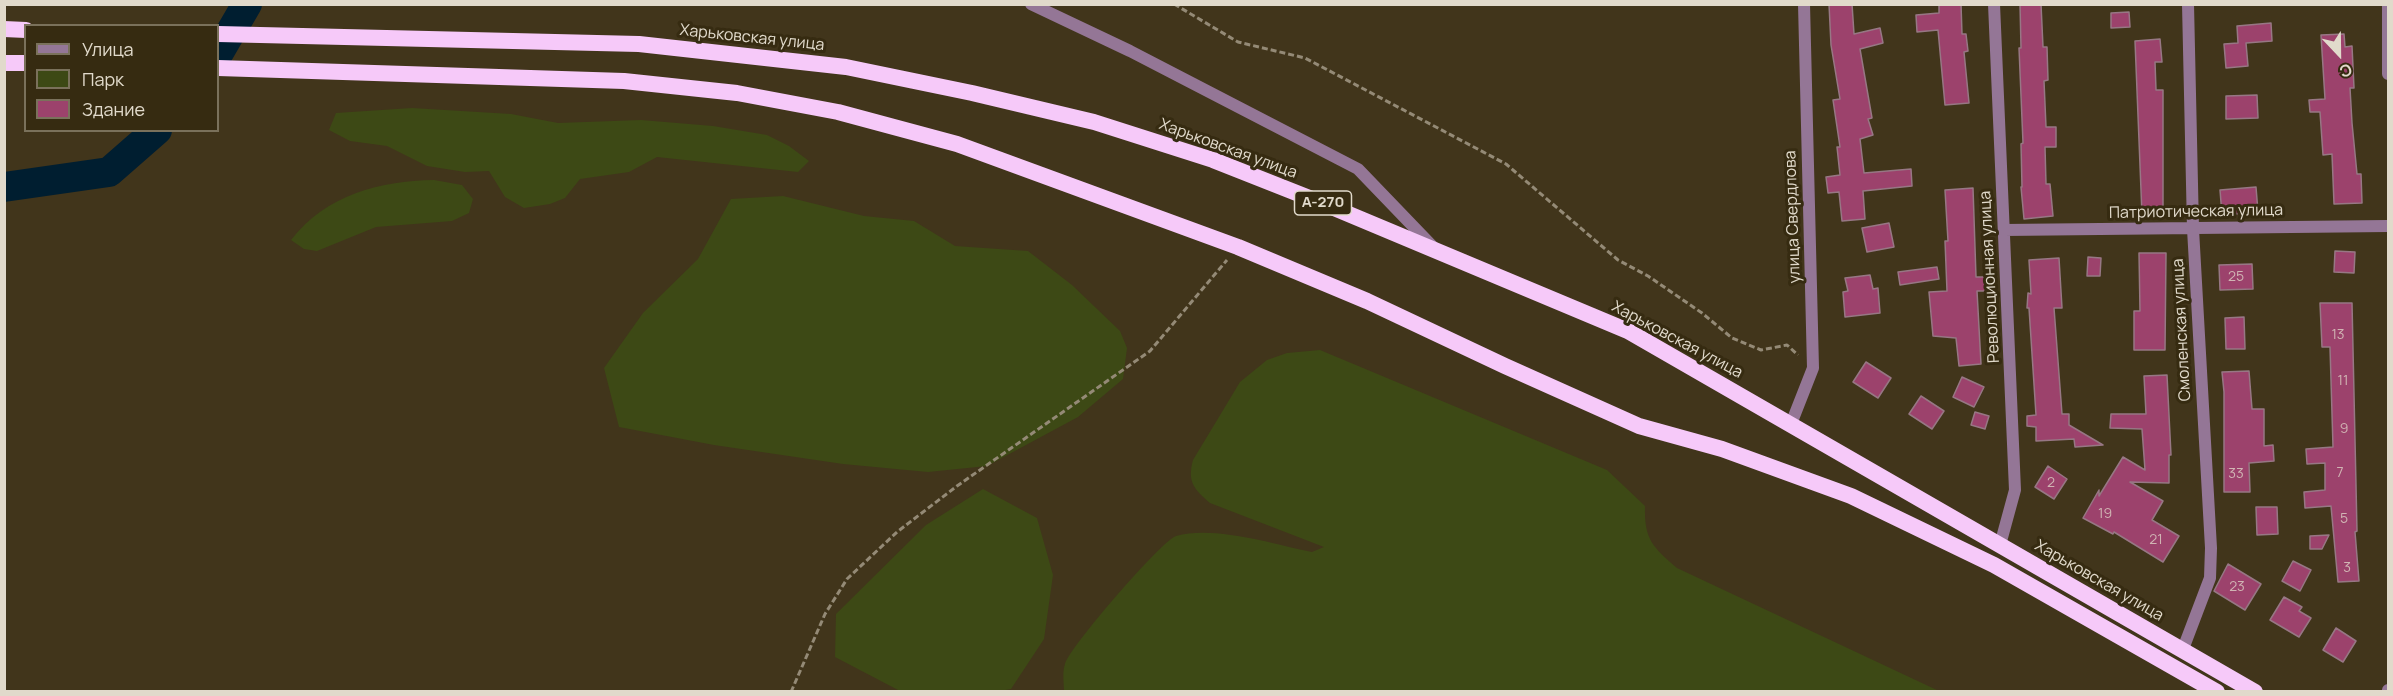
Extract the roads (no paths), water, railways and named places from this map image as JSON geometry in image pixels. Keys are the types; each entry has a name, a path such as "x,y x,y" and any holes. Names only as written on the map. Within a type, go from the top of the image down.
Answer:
{"highway":[{"path":"4,29 24,30"},
{"name":"Харьковская улица","path":"219,34 639,44 846,67 972,93 1094,122 1213,160 1628,331 2255,692"},
{"path":"4,63 24,63"},
{"path":"219,68 624,81 748,95 838,112 957,144 1238,247 1367,301 1640,426 1722,450 1851,496 1994,565 2217,692"}],"street":[{"path":"1031,4 1130,51 1358,169 1438,251"},
{"name":"улица Свердлова","path":"1791,424 1813,368 1804,4"},
{"name":"Революционная улица","path":"1994,4 2015,490 2000,545"},
{"name":"Смоленская улица","path":"2182,650 2210,578 2211,548 2193,229 2188,4"},
{"path":"2388,4 2388,74"},
{"name":"Патриотическая улица","path":"2004,230 2388,226"}],"waterway":[{"path":"219,52 247,4"},
{"path":"4,187 109,172 155,132"}]}
